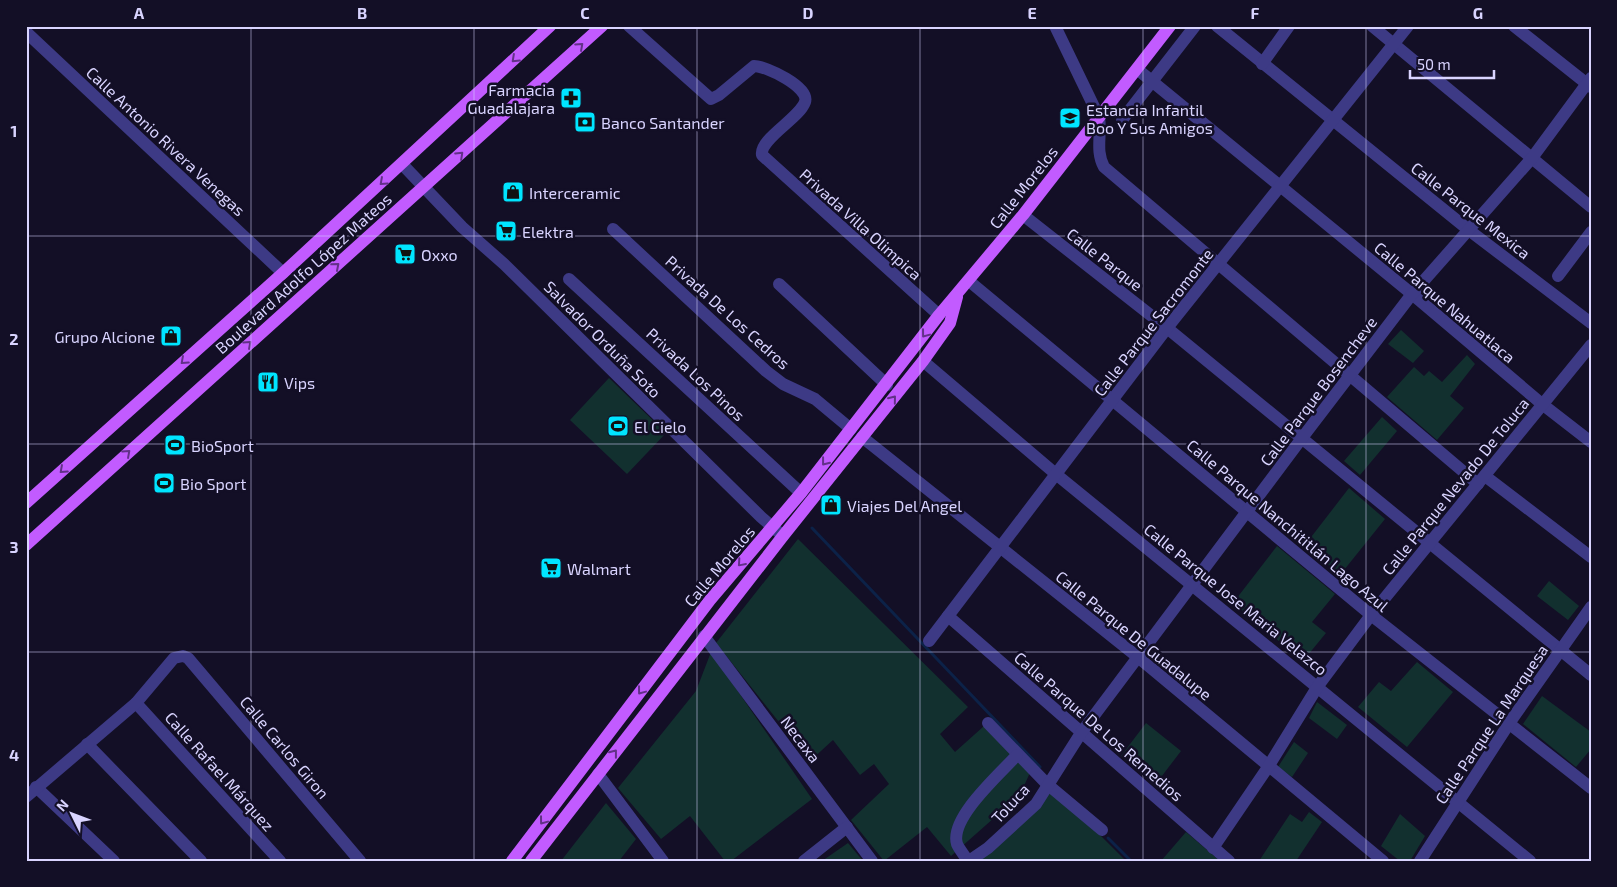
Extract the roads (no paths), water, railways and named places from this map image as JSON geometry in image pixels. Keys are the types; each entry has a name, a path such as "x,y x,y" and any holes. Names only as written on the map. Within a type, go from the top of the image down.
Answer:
{"main road":[{"name":"Boulevard Adolfo López Mateos","path":"26,503 402,164 550,26"},
{"name":"Boulevard Adolfo López Mateos","path":"26,545 602,26"},
{"name":"Calle Morelos","path":"512,861 710,600 801,493 939,316 1023,215 1170,26"},
{"name":"Calle Morelos","path":"531,861 704,636 923,361 950,323 955,309 956,297"}],"street":[{"name":"Privada Villa Olimpica","path":"629,26 712,99 719,96 748,70 758,66 795,84 804,93 806,100 801,110 764,146 762,155 939,316"},
{"path":"1054,26 1099,117 1098,149 1104,166 1350,377 1482,480 1591,557"},
{"path":"1122,120 1195,26"},
{"name":"Calle Parque Mexica","path":"1217,26 1470,231 1591,323"},
{"path":"1262,64 1289,26"},
{"path":"1372,26 1591,207"},
{"name":"Calle Parque Sacromonte","path":"929,641 1167,328 1408,26"},
{"path":"1514,26 1589,83"},
{"name":"Calle Antonio Rivera Venegas","path":"26,32 282,273"},
{"name":"Calle Parque Nahuatlaca","path":"1137,69 1412,294 1542,404 1591,442"},
{"name":"Calle Parque Bosencheve","path":"1082,733 1412,294 1470,231 1532,158 1589,83"},
{"name":"Salvador Orduña Soto","path":"402,164 424,188 783,536"},
{"name":"Calle Parque","path":"1023,215 1167,328 1591,674"},
{"name":"Privada De Los Cedros","path":"613,229 766,371 783,384 815,399 851,428"},
{"path":"1558,276 1591,232"},
{"name":"Privada Los Pinos","path":"569,278 801,493"},
{"name":"Calle Parque Nanchititlán Lago Azul","path":"969,281 1248,511 1371,616 1510,722 1591,788"},
{"path":"779,284 887,385"},
{"name":"Calle Parque Nevado De Toluca","path":"1213,848 1268,767 1318,686 1371,616 1591,345"},
{"name":"Calle Parque Jose Maria Velazco","path":"923,361 1057,475 1194,584 1530,861"},
{"name":"Calle Parque De Guadalupe","path":"862,436 999,548 1139,658 1383,861"},
{"name":"Calle Parque La Marquesa","path":"1420,861 1510,722 1591,607"},
{"name":"Calle Parque De Los Remedios","path":"948,616 1229,861"},
{"name":"Necaxa","path":"704,636 872,861"},
{"name":"Calle Carlos Giron","path":"136,703 174,658 183,656 188,658 360,861"},
{"path":"26,796 136,703"},
{"name":"Calle Rafael Márquez","path":"136,703 280,861"},
{"path":"988,723 1047,784 1102,830"},
{"name":"Toluca","path":"968,861 1010,829 1036,804 1047,784 1082,733"},
{"path":"87,744 201,861"},
{"path":"968,861 957,843 959,825 965,812 1017,754"},
{"path":"598,774 663,861"},
{"path":"36,787 114,861"},
{"path":"804,861 847,827"}],"waterway":[{"path":"812,528 1040,767"},
{"path":"1108,838 1131,861"}],"place":[{"name":"Farmacia Guadalajara","path":"571,98"},
{"name":"Estancia Infantil Boo Y Sus Amigos","path":"1070,118"},
{"name":"Banco Santander","path":"585,122"},
{"name":"Interceramic","path":"513,192"},
{"name":"Elektra","path":"506,231"},
{"name":"Oxxo","path":"405,254"},
{"name":"Grupo Alcione","path":"171,336"},
{"name":"Vips","path":"268,382"},
{"name":"El Cielo","path":"618,426"},
{"name":"BioSport","path":"175,445"},
{"name":"Bio Sport","path":"164,483"},
{"name":"Viajes Del Angel","path":"831,505"},
{"name":"Walmart","path":"551,568"}]}
